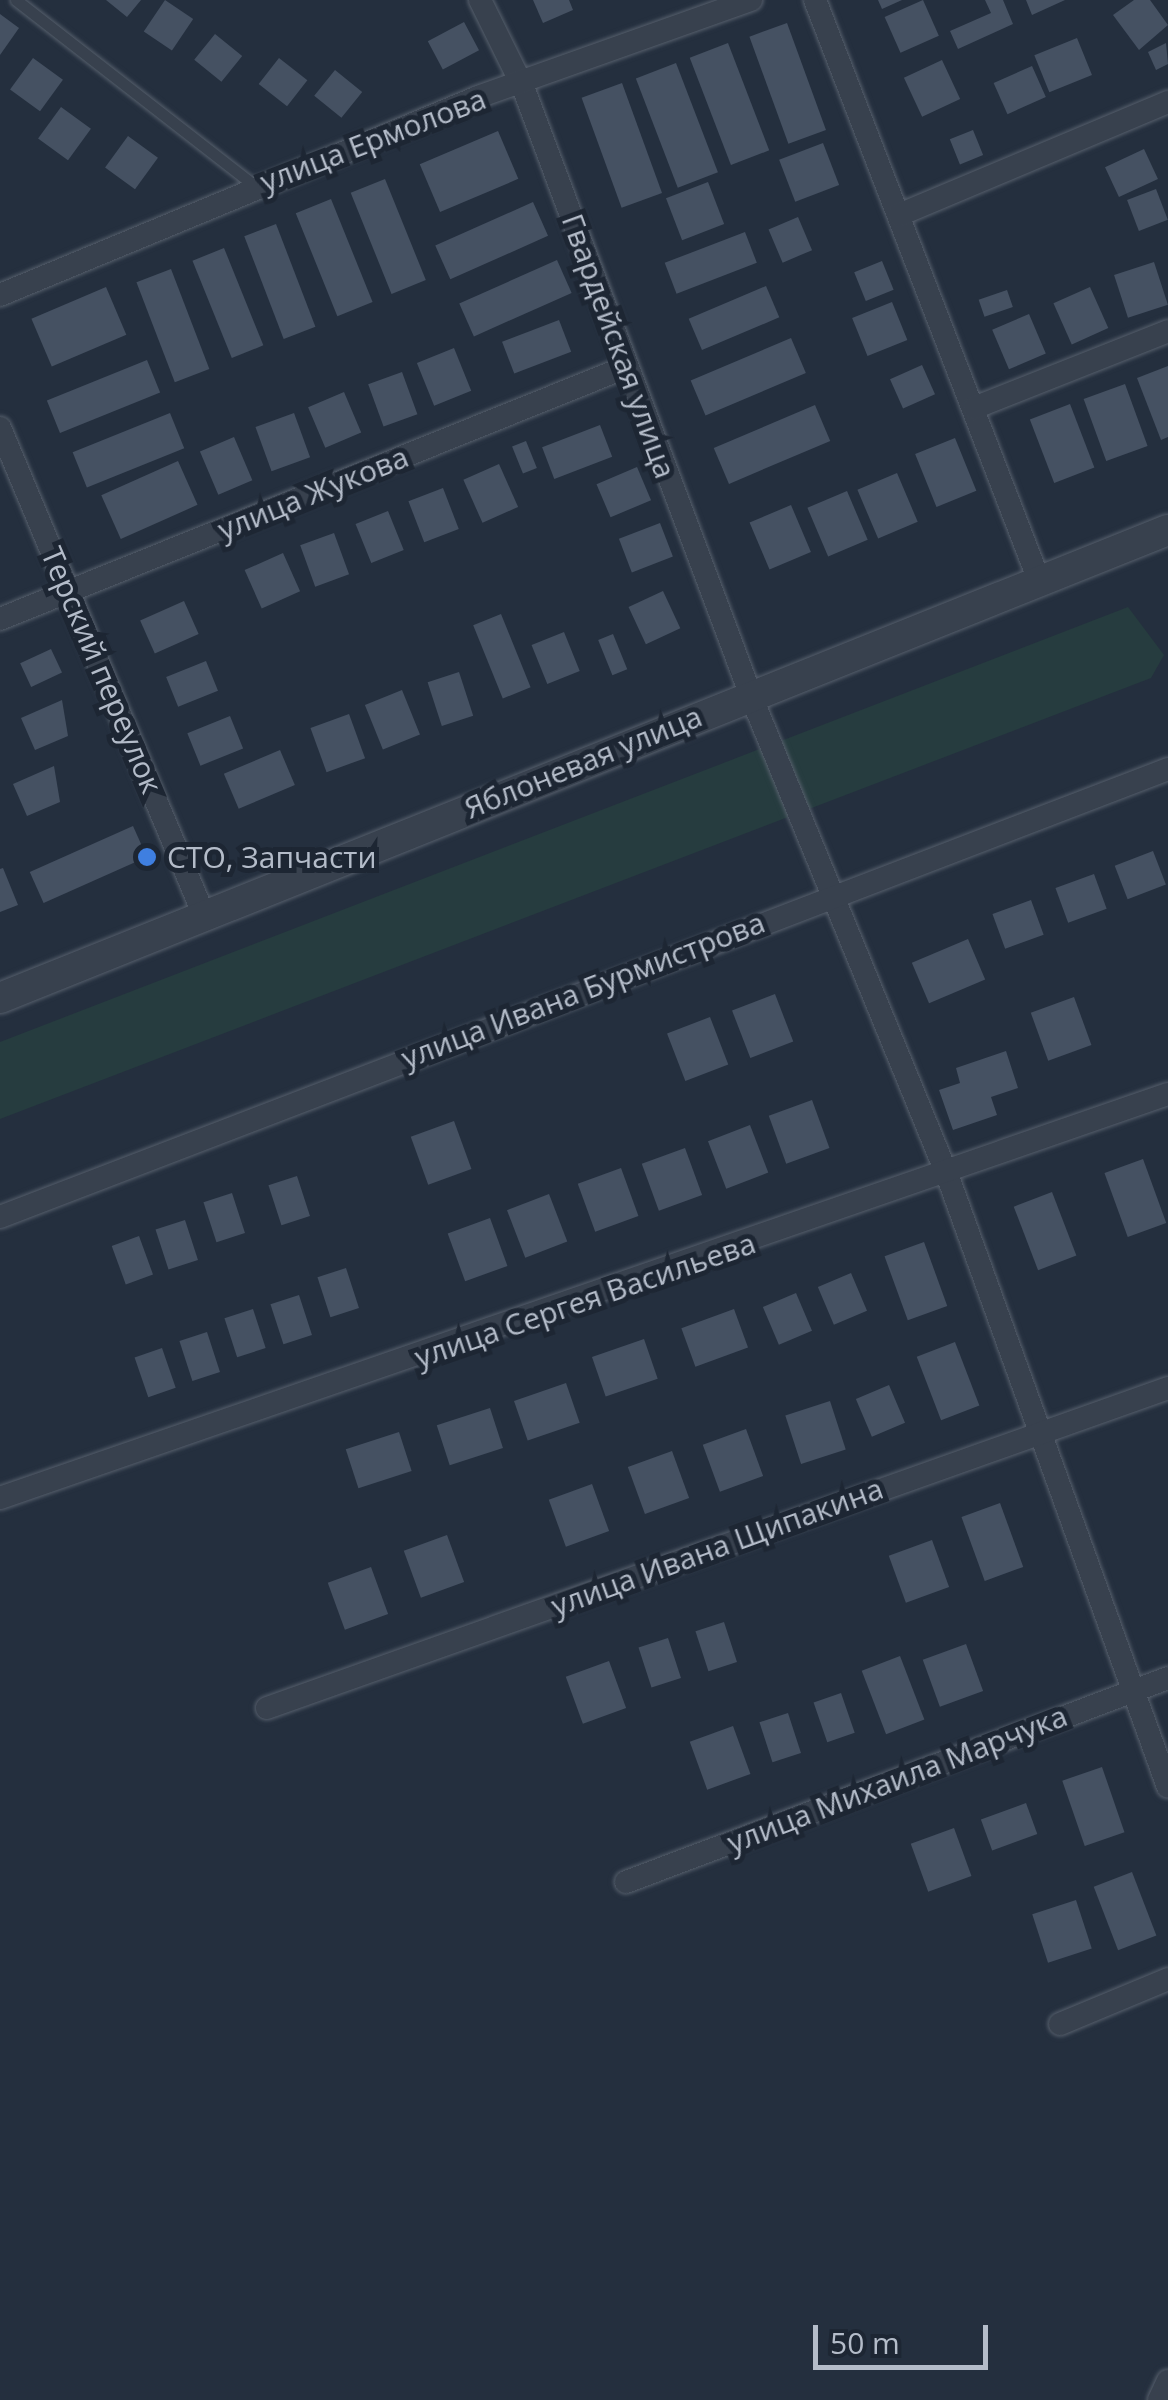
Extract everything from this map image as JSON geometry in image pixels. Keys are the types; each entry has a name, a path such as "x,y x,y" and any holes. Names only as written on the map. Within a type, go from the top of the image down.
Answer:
{"street":[{"name":"Гвардейская улица","path":"480,0 523,88 751,696 948,1176 1168,1787"},
{"name":"улица Ермолова","path":"0,295 254,186 751,0"},
{"path":"815,0 1038,578"},
{"path":"899,214 1168,102"},
{"path":"974,408 1168,332"},
{"name":"улица Жукова","path":"0,619 626,367"},
{"name":"Терский переулок","path":"0,428 203,913"},
{"name":"Яблоневая улица","path":"0,998 1038,578 1168,530"},
{"name":"улица Ивана Бурмистрова","path":"0,1218 832,892 1168,768"},
{"name":"улица Сергея Васильева","path":"0,1498 948,1176 1168,1094"},
{"name":"улица Ивана Щипакина","path":"268,1708 1168,1388"},
{"name":"улица Михаила Марчука","path":"626,1882 1168,1678"},
{"path":"1060,2024 1168,1979"},
{"path":"1159,2400 1168,2381"}],"lane":[{"path":"16,0 254,186"}],"green space":[{"path":"1128,607 1164,655 1151,678 0,1119 0,1042"}],"building":[{"path":"106,0 141,0 127,17"},
{"path":"165,0 193,19 172,51 144,32"},
{"path":"533,0 569,0 573,10 543,23"},
{"path":"878,0 902,0 882,9"},
{"path":"923,0 939,36 900,53 885,17"},
{"path":"985,0 1003,0 1013,24 958,49 950,31 991,13"},
{"path":"1026,0 1065,0 1032,15"},
{"path":"1134,0 1150,0 1168,25 1139,50 1113,15"},
{"path":"0,14 19,28 0,55"},
{"path":"464,22 479,50 443,70 428,41"},
{"path":"787,23 826,130 788,144 749,37"},
{"path":"215,34 242,56 221,82 194,60"},
{"path":"1077,38 1092,75 1049,92 1034,55"},
{"path":"728,43 769,150 731,165 690,58"},
{"path":"1166,43 1168,64 1156,70 1148,52"},
{"path":"33,58 63,80 40,111 10,90"},
{"path":"279,58 307,80 287,106 259,84"},
{"path":"942,60 960,99 922,117 904,78"},
{"path":"676,63 718,172 678,188 636,78"},
{"path":"1032,66 1046,97 1007,114 994,83"},
{"path":"335,70 362,92 341,118 314,96"},
{"path":"622,83 662,193 622,208 582,98"},
{"path":"61,107 91,129 68,160 38,139"},
{"path":"973,130 983,155 960,164 950,139"},
{"path":"498,131 518,179 440,212 420,164"},
{"path":"128,136 158,158 135,189 105,168"},
{"path":"823,143 839,185 795,202 779,160"},
{"path":"1144,149 1158,179 1119,197 1105,167"},
{"path":"385,179 426,280 392,294 351,193"},
{"path":"708,182 724,224 682,240 666,198"},
{"path":"1156,189 1168,220 1139,231 1127,200"},
{"path":"331,199 373,302 337,316 296,213"},
{"path":"533,202 548,236 450,279 435,246"},
{"path":"798,217 812,250 783,263 769,230"},
{"path":"276,224 315,327 284,339 244,236"},
{"path":"745,232 757,263 677,294 665,263"},
{"path":"224,248 263,345 232,358 192,261"},
{"path":"557,260 572,293 474,336 459,304"},
{"path":"882,261 894,290 866,301 854,272"},
{"path":"1154,262 1168,305 1128,318 1114,275"},
{"path":"171,269 209,369 175,382 136,282"},
{"path":"766,286 779,317 702,350 689,319"},
{"path":"106,287 126,335 52,367 31,319"},
{"path":"1090,287 1108,328 1072,344 1053,303"},
{"path":"1007,290 1013,307 984,317 979,300"},
{"path":"892,302 907,340 867,356 852,318"},
{"path":"1029,314 1046,354 1009,369 992,330"},
{"path":"559,320 571,352 514,374 502,342"},
{"path":"791,338 806,373 706,416 691,381"},
{"path":"454,348 471,391 434,406 417,363"},
{"path":"147,360 160,392 60,433 47,400"},
{"path":"922,365 935,394 903,408 890,379"},
{"path":"1168,366 1168,437 1161,440 1137,378"},
{"path":"402,372 417,414 384,427 368,384"},
{"path":"1125,384 1148,446 1106,461 1084,399"},
{"path":"344,392 361,433 325,448 308,407"},
{"path":"1070,404 1094,467 1054,483 1030,419"},
{"path":"815,405 830,441 729,484 714,448"},
{"path":"170,413 184,448 87,488 73,452"},
{"path":"294,413 310,457 272,471 255,427"},
{"path":"600,425 612,457 554,479 542,447"},
{"path":"234,437 252,480 218,495 200,451"},
{"path":"955,438 976,491 936,507 915,454"},
{"path":"526,441 537,468 523,474 512,447"},
{"path":"178,461 198,505 121,539 101,495"},
{"path":"499,464 518,507 482,523 463,480"},
{"path":"637,467 651,500 611,517 596,484"},
{"path":"897,473 918,522 878,539 857,490"},
{"path":"443,488 459,529 424,542 408,501"},
{"path":"847,491 868,540 828,557 807,508"},
{"path":"791,505 811,552 770,570 750,523"},
{"path":"388,511 404,550 371,563 356,524"},
{"path":"660,523 673,557 632,572 619,539"},
{"path":"334,533 349,574 315,587 300,545"},
{"path":"283,553 300,591 262,608 245,570"},
{"path":"663,591 680,628 646,644 629,607"},
{"path":"184,601 199,634 155,653 140,621"},
{"path":"501,614 531,687 503,698 473,625"},
{"path":"564,632 580,671 547,684 532,645"},
{"path":"613,634 627,669 612,675 598,640"},
{"path":"51,649 62,673 31,687 20,663"},
{"path":"206,661 218,691 178,707 166,677"},
{"path":"459,672 473,716 442,726 428,682"},
{"path":"402,690 420,735 383,749 365,705"},
{"path":"62,700 68,736 35,750 21,718"},
{"path":"349,714 365,758 327,772 310,728"},
{"path":"230,716 243,748 200,766 187,733"},
{"path":"280,750 295,785 239,809 224,774"},
{"path":"54,766 60,802 27,816 13,784"},
{"path":"133,826 147,857 44,903 30,872"},
{"path":"1153,851 1166,885 1128,899 1115,866"},
{"path":"3,868 18,905 0,912 0,869"},
{"path":"1094,874 1107,909 1068,923 1055,888"},
{"path":"1031,900 1044,935 1005,949 992,914"},
{"path":"968,939 985,980 929,1003 912,963"},
{"path":"775,994 793,1042 750,1058 732,1010"},
{"path":"1074,997 1091,1045 1048,1061 1031,1013"},
{"path":"710,1017 728,1065 685,1081 667,1033"},
{"path":"1006,1051 1018,1088 991,1097 997,1115 953,1130 939,1090 960,1083 956,1068"},
{"path":"812,1100 829,1148 786,1164 769,1116"},
{"path":"454,1121 471,1169 428,1185 411,1137"},
{"path":"750,1125 768,1173 726,1189 708,1141"},
{"path":"685,1148 702,1195 659,1211 642,1164"},
{"path":"1143,1159 1166,1223 1128,1237 1104,1173"},
{"path":"621,1168 638,1216 595,1232 578,1184"},
{"path":"297,1176 310,1216 281,1225 268,1185"},
{"path":"1052,1192 1076,1255 1038,1270 1014,1207"},
{"path":"232,1193 245,1233 216,1242 203,1202"},
{"path":"549,1194 567,1242 525,1258 507,1210"},
{"path":"490,1218 507,1266 465,1281 448,1233"},
{"path":"185,1220 198,1260 168,1270 156,1230"},
{"path":"139,1236 153,1275 126,1284 112,1246"},
{"path":"924,1242 947,1306 908,1320 885,1256"},
{"path":"346,1268 359,1308 330,1317 317,1277"},
{"path":"851,1273 867,1311 834,1325 818,1287"},
{"path":"796,1293 812,1331 779,1345 763,1307"},
{"path":"299,1295 312,1335 283,1344 270,1304"},
{"path":"253,1309 266,1348 237,1357 224,1318"},
{"path":"734,1309 748,1348 695,1367 681,1328"},
{"path":"207,1332 220,1372 192,1381 179,1341"},
{"path":"644,1339 658,1379 606,1397 592,1357"},
{"path":"955,1342 979,1405 941,1420 917,1357"},
{"path":"162,1348 176,1388 148,1397 135,1357"},
{"path":"566,1383 580,1423 528,1441 514,1401"},
{"path":"889,1385 905,1423 872,1437 856,1399"},
{"path":"830,1401 846,1450 801,1464 785,1416"},
{"path":"490,1408 503,1448 450,1465 437,1425"},
{"path":"746,1429 763,1476 720,1492 703,1445"},
{"path":"399,1432 412,1471 358,1488 346,1449"},
{"path":"672,1451 689,1498 645,1514 628,1467"},
{"path":"592,1484 609,1531 566,1547 549,1500"},
{"path":"1000,1503 1023,1567 985,1581 961,1517"},
{"path":"447,1535 464,1582 421,1598 404,1551"},
{"path":"932,1540 949,1587 906,1603 889,1556"},
{"path":"371,1567 388,1614 345,1630 328,1583"},
{"path":"724,1622 737,1662 708,1671 695,1631"},
{"path":"668,1638 681,1678 651,1688 639,1648"},
{"path":"966,1644 983,1691 940,1707 923,1660"},
{"path":"900,1656 924,1719 886,1734 862,1671"},
{"path":"609,1661 626,1708 583,1724 566,1677"},
{"path":"841,1693 855,1733 827,1742 814,1702"},
{"path":"788,1713 801,1753 772,1762 759,1722"},
{"path":"733,1726 750,1774 707,1790 690,1742"},
{"path":"1102,1767 1124,1832 1085,1846 1062,1781"},
{"path":"1026,1803 1037,1834 992,1850 981,1819"},
{"path":"954,1828 971,1876 928,1892 911,1844"},
{"path":"1132,1872 1156,1935 1118,1950 1094,1887"},
{"path":"1076,1900 1092,1949 1048,1963 1032,1914"}],"place":[{"name":"СТО, Запчасти","path":"147,857"}]}
